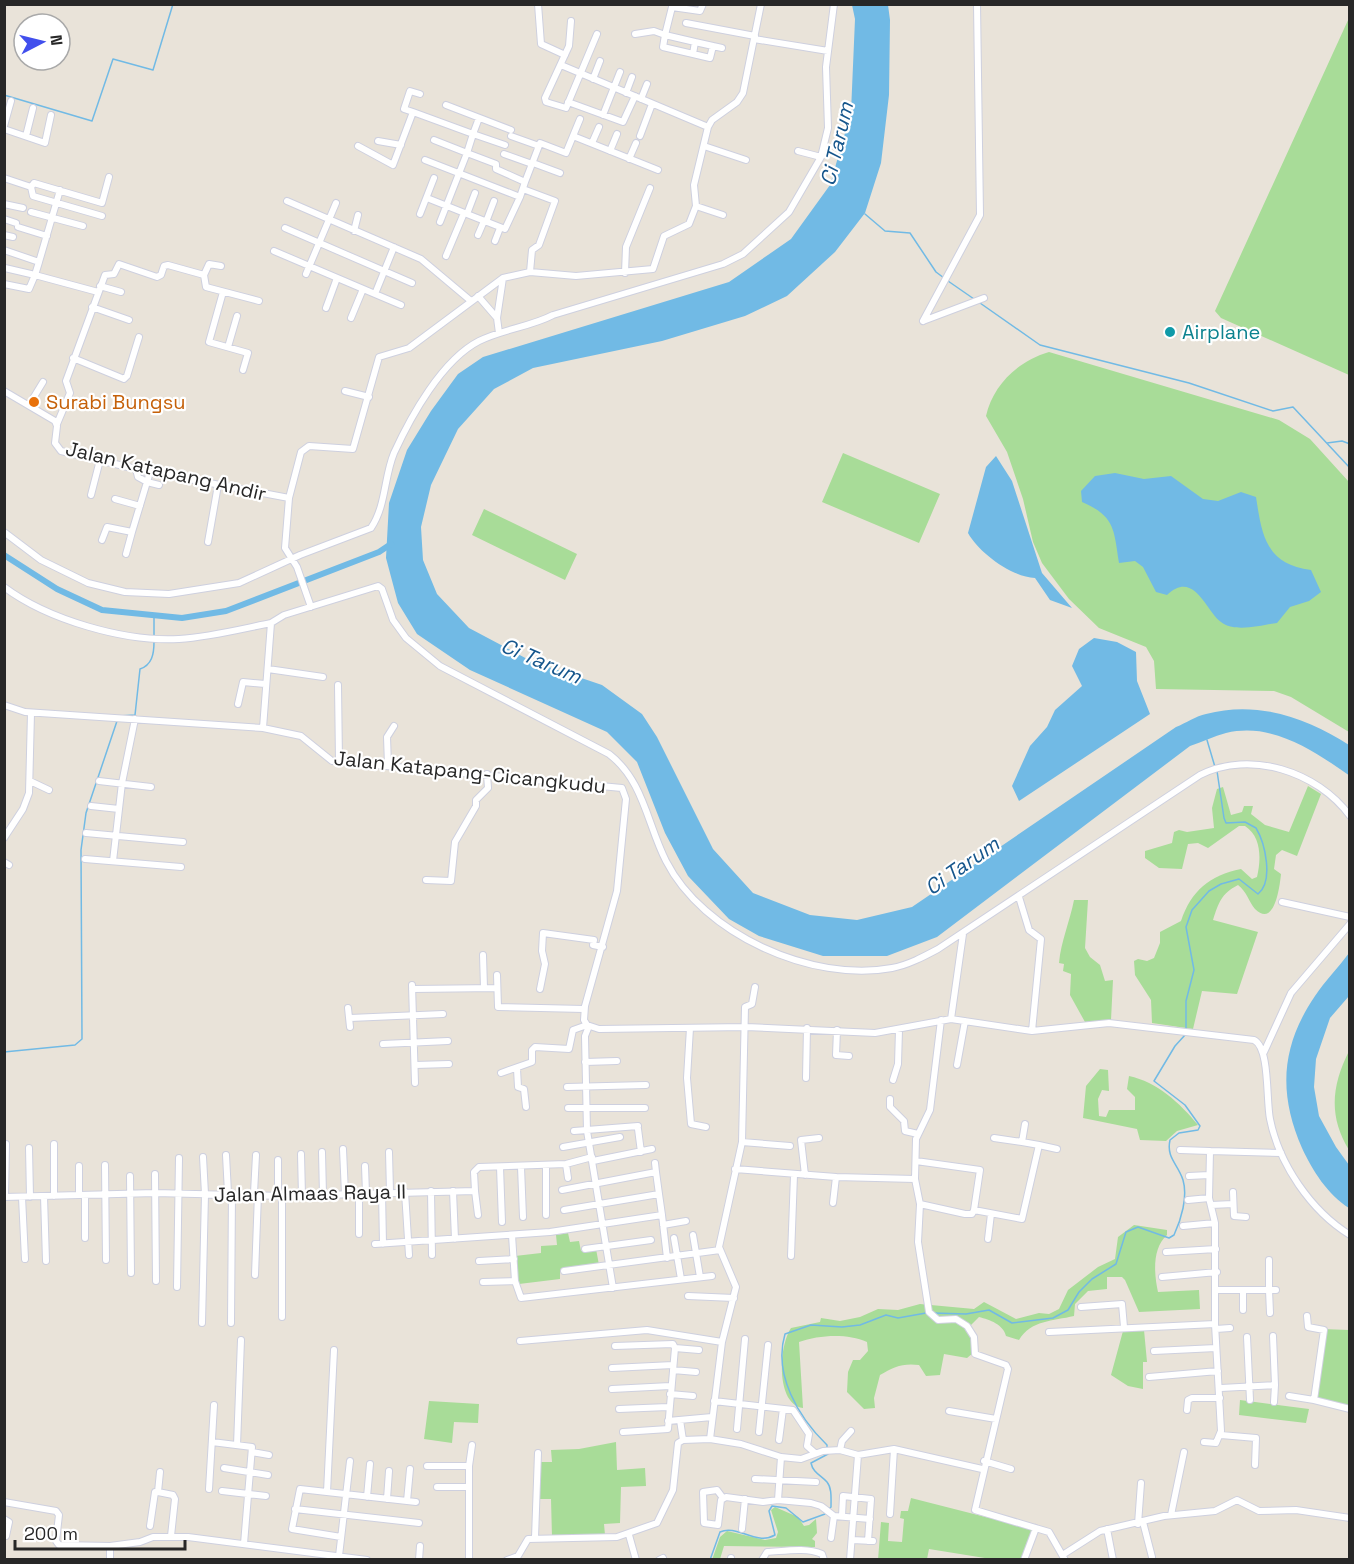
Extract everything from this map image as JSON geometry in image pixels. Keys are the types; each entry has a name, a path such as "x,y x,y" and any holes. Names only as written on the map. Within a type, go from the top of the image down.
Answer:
{"street":[{"path":"537,4 541,44 565,55"},
{"path":"703,4 700,10 672,7 663,47 710,58 713,46"},
{"path":"655,284 653,268 664,236 687,226 696,206 694,185 708,127 712,120 737,102 743,93 761,4"},
{"path":"4,531 51,564 88,583 125,592 169,594 239,583 371,528 384,496 393,456 440,373 467,348 499,333 536,324 553,315 597,304 723,264 743,254 796,204 821,157 828,128 828,51 834,4"},
{"path":"976,4 981,215 922,321 984,298"},
{"path":"571,21 570,44 545,99 564,109 582,74 597,34"},
{"path":"686,23 828,51"},
{"path":"634,34 654,31 722,48"},
{"path":"675,50 678,38"},
{"path":"693,54 696,42"},
{"path":"593,79 600,61"},
{"path":"561,65 708,127"},
{"path":"603,115 620,72"},
{"path":"626,93 632,77"},
{"path":"568,102 623,122 647,84"},
{"path":"420,94 410,91 404,109 506,145"},
{"path":"11,101 4,127 45,143 51,115"},
{"path":"640,136 652,104"},
{"path":"446,105 539,146"},
{"path":"26,136 33,108"},
{"path":"358,146 393,165 413,112"},
{"path":"440,222 479,118"},
{"path":"426,198 507,229 540,143 566,153 579,119"},
{"path":"592,143 599,127"},
{"path":"610,151 617,134"},
{"path":"573,136 657,170"},
{"path":"435,140 496,164 496,169 525,182"},
{"path":"378,141 401,145"},
{"path":"629,159 636,143"},
{"path":"704,146 746,160"},
{"path":"798,151 821,157"},
{"path":"504,154 560,173"},
{"path":"424,160 520,197"},
{"path":"102,216 31,196 30,188 34,183 102,203 109,177"},
{"path":"420,214 434,177"},
{"path":"4,178 30,188"},
{"path":"625,273 626,247 650,188"},
{"path":"523,189 555,201 539,245 531,253 530,272"},
{"path":"4,284 29,289 53,219 60,190"},
{"path":"446,256 475,194"},
{"path":"287,201 427,263 471,301"},
{"path":"478,236 494,201"},
{"path":"306,274 336,203"},
{"path":"4,204 22,208"},
{"path":"696,206 723,215"},
{"path":"31,212 83,226"},
{"path":"354,231 358,215"},
{"path":"4,219 47,236"},
{"path":"285,228 412,283"},
{"path":"495,241 500,228"},
{"path":"4,235 13,237"},
{"path":"375,294 394,247"},
{"path":"4,250 39,262"},
{"path":"274,251 400,305"},
{"path":"57,424 70,393 66,385 73,357 105,274 114,274 120,264 157,277 167,265 204,276"},
{"path":"221,266 209,264 204,276 205,286 259,301"},
{"path":"5,268 121,292"},
{"path":"311,607 297,567 285,548 284,539 296,464 304,449 309,446 354,448 379,357 409,348 503,278 530,272 576,276 625,273 653,268"},
{"path":"326,308 337,278"},
{"path":"499,333 497,318 503,278"},
{"path":"351,318 363,289"},
{"path":"223,292 209,342 248,353 243,370"},
{"path":"478,296 497,318"},
{"path":"92,307 129,321"},
{"path":"228,347 237,316"},
{"path":"73,357 124,379 127,376 139,337"},
{"path":"29,405 43,382"},
{"name":"Jalan Katapang Andir","path":"4,391 57,424 54,443 58,449 150,472 289,498"},
{"path":"345,391 369,397"},
{"path":"91,495 100,460"},
{"path":"136,469 138,477 147,482 159,484"},
{"path":"126,554 150,472"},
{"path":"208,542 218,485"},
{"path":"115,499 140,506"},
{"path":"102,540 107,527 132,532"},
{"path":"4,587 49,611 97,631 180,639 271,623 284,615 378,586 382,589 393,620 406,638 440,666 609,754 631,776 666,861 702,908 767,950 828,966 871,970 891,968 917,959 963,934 1210,770 1221,766 1247,764 1277,767 1320,790 1350,816"},
{"path":"263,728 271,623"},
{"path":"268,669 323,677"},
{"path":"238,704 243,682 265,684"},
{"path":"338,686 339,762"},
{"name":"Jalan Katapang-Cicangkudu","path":"4,705 31,712 263,728 301,736 323,756 339,762 622,788 626,799 617,891 584,1009 584,1020 588,1026 585,1036 586,1131 601,1204 613,1288"},
{"path":"4,838 27,801 30,781 31,712"},
{"path":"113,861 122,783 135,719"},
{"path":"388,765 387,736 394,726"},
{"path":"426,880 451,881 455,842 476,806 476,800 488,788 488,774"},
{"path":"622,788 626,786 631,776"},
{"path":"30,781 49,790"},
{"path":"99,781 151,787"},
{"path":"91,806 119,809"},
{"path":"86,833 183,842"},
{"path":"85,859 181,867"},
{"path":"1019,897 1029,930 1041,939 1032,1031"},
{"path":"1282,902 1350,917"},
{"path":"1264,1053 1291,993 1350,924"},
{"path":"540,989 545,963 542,951 543,933 594,940 593,945 603,947"},
{"path":"951,1019 963,934"},
{"path":"483,955 484,988"},
{"path":"497,975 498,1007 584,1009"},
{"path":"415,1083 412,987 497,988"},
{"path":"710,1439 722,1342 736,1283 720,1250 741,1142 745,1007 752,1004 755,987"},
{"path":"348,1008 350,1027"},
{"path":"350,1018 444,1014"},
{"path":"501,1072 517,1069 532,1062 533,1048 569,1049 573,1030 588,1026 599,1029 807,1028 875,1033 951,1019 1032,1031 1100,1023 1254,1040 1259,1042 1264,1053 1270,1119 1281,1153 1313,1203 1350,1235"},
{"path":"942,1020 930,1110 918,1134 915,1179 920,1204 918,1242 929,1312 938,1320 962,1322 971,1331 975,1354 1007,1366 996,1419 982,1469 975,1506 977,1512 1049,1532 1065,1557 1107,1529 1171,1515 1191,1515 1215,1511 1240,1500 1255,1510 1296,1510 1350,1518"},
{"path":"957,1065 965,1021"},
{"path":"690,1028 687,1078 691,1124 706,1127"},
{"path":"806,1078 807,1028"},
{"path":"837,1030 836,1054 849,1056"},
{"path":"893,1080 898,1064 898,1030"},
{"path":"383,1044 448,1041"},
{"path":"585,1062 617,1061"},
{"path":"415,1065 449,1064"},
{"path":"517,1069 519,1087 524,1089 526,1107"},
{"path":"567,1087 645,1085"},
{"path":"890,1099 890,1107 904,1121 905,1131 918,1134"},
{"path":"568,1108 645,1108"},
{"path":"1022,1142 1025,1124"},
{"path":"574,1131 638,1128 641,1152"},
{"path":"563,1146 620,1137"},
{"path":"805,1175 801,1140 819,1138"},
{"path":"994,1138 1057,1149"},
{"path":"741,1142 789,1146"},
{"path":"5,1197 6,1144"},
{"path":"54,1144 54,1196"},
{"path":"974,1210 1017,1220 1022,1218 1039,1145"},
{"path":"29,1148 30,1197"},
{"path":"343,1149 345,1194"},
{"path":"478,1215 475,1169 566,1164 652,1149"},
{"path":"1180,1150 1281,1153"},
{"path":"1204,1442 1216,1443 1221,1435 1221,1388 1216,1348 1217,1272 1215,1223 1210,1201 1210,1151"},
{"path":"322,1152 323,1195"},
{"path":"389,1152 390,1192"},
{"path":"301,1154 302,1196"},
{"path":"226,1155 230,1193 231,1323"},
{"path":"255,1275 256,1155"},
{"path":"202,1323 205,1194 203,1157"},
{"path":"177,1287 179,1158"},
{"path":"278,1160 282,1317"},
{"path":"916,1161 981,1171 972,1214 920,1204"},
{"path":"655,1163 667,1258"},
{"path":"566,1164 568,1178"},
{"path":"105,1165 106,1260"},
{"path":"79,1166 85,1238"},
{"path":"365,1166 366,1192"},
{"path":"546,1166 546,1215"},
{"path":"500,1167 502,1222"},
{"path":"521,1167 523,1217"},
{"path":"735,1169 836,1178 915,1179"},
{"path":"562,1190 597,1186 656,1172"},
{"path":"155,1174 156,1281"},
{"path":"791,1256 794,1174"},
{"path":"1189,1176 1209,1175"},
{"path":"130,1176 131,1274"},
{"path":"833,1203 836,1178"},
{"path":"431,1191 432,1255"},
{"path":"453,1191 455,1239"},
{"name":"Jalan Almaas Raya II","path":"5,1197 155,1193 302,1196 366,1192 475,1191"},
{"path":"382,1192 384,1244"},
{"path":"405,1192 409,1255"},
{"path":"1233,1192 1234,1216 1246,1217"},
{"path":"359,1193 359,1234"},
{"path":"564,1210 659,1194"},
{"path":"44,1196 46,1261"},
{"path":"22,1197 25,1259"},
{"path":"1188,1200 1233,1204"},
{"path":"988,1239 991,1214"},
{"path":"375,1244 512,1235 604,1225 662,1215"},
{"path":"663,1225 686,1221"},
{"path":"1183,1226 1215,1223"},
{"path":"512,1235 515,1281 520,1298 712,1276"},
{"path":"693,1235 698,1252 700,1277"},
{"path":"674,1238 681,1279"},
{"path":"585,1249 651,1240"},
{"path":"1166,1252 1216,1249"},
{"path":"564,1271 720,1250"},
{"path":"479,1261 514,1259"},
{"path":"1269,1260 1273,1290 1270,1312"},
{"path":"1162,1277 1217,1272"},
{"path":"483,1282 515,1281"},
{"path":"1216,1290 1273,1290"},
{"path":"1243,1290 1243,1310"},
{"path":"688,1296 734,1298"},
{"path":"1081,1307 1122,1304 1124,1327"},
{"path":"1307,1316 1308,1327 1324,1330 1314,1400"},
{"path":"1049,1332 1124,1327 1216,1326 1230,1328"},
{"path":"520,1341 647,1330 722,1342"},
{"path":"1273,1336 1274,1402"},
{"path":"1247,1337 1250,1400"},
{"path":"737,1429 745,1339"},
{"path":"237,1445 241,1340"},
{"path":"615,1346 673,1344 675,1348 699,1350"},
{"path":"759,1432 768,1345"},
{"path":"623,1432 667,1429 675,1348"},
{"path":"1155,1351 1216,1348"},
{"path":"327,1492 333,1350"},
{"path":"612,1368 673,1368 696,1372"},
{"path":"1149,1377 1218,1371"},
{"path":"1221,1388 1275,1385"},
{"path":"612,1389 670,1386"},
{"path":"670,1394 693,1396"},
{"path":"1289,1396 1350,1408"},
{"path":"1187,1410 1188,1400 1192,1398 1220,1398"},
{"path":"714,1401 793,1410 809,1434 807,1446 815,1453"},
{"path":"209,1490 214,1405"},
{"path":"619,1410 668,1407"},
{"path":"779,1440 783,1409"},
{"path":"949,1412 996,1419"},
{"path":"668,1421 712,1418"},
{"path":"680,1420 683,1440"},
{"path":"840,1450 842,1442 851,1431"},
{"path":"1221,1435 1256,1438 1255,1465"},
{"path":"507,1560 518,1556 528,1539 596,1539 629,1535 659,1522 673,1490 675,1451 678,1443 683,1440 710,1439 761,1448 781,1457 801,1459 826,1450 840,1450 858,1455 894,1449 982,1469"},
{"path":"212,1442 252,1447 244,1544"},
{"path":"470,1560 469,1466 472,1445"},
{"path":"890,1514 894,1449"},
{"path":"252,1452 270,1455"},
{"path":"1171,1515 1184,1452"},
{"path":"535,1538 538,1453"},
{"path":"850,1560 858,1455"},
{"path":"778,1500 781,1457"},
{"path":"339,1556 350,1461"},
{"path":"984,1461 1011,1469"},
{"path":"367,1497 370,1464"},
{"path":"427,1466 469,1466"},
{"path":"224,1468 268,1475"},
{"path":"406,1501 410,1469"},
{"path":"387,1499 390,1471"},
{"path":"150,1526 160,1472"},
{"path":"754,1479 816,1482"},
{"path":"1141,1483 1140,1523 1152,1557"},
{"path":"437,1487 469,1487"},
{"path":"341,1537 294,1531 292,1526 300,1489 416,1502"},
{"path":"717,1490 723,1498 718,1525 704,1523 704,1492 717,1490"},
{"path":"147,1491 175,1497 171,1536"},
{"path":"222,1491 266,1497"},
{"path":"842,1516 840,1496 874,1500 870,1519 871,1541 852,1540"},
{"path":"723,1498 811,1503 824,1508 832,1515 870,1519"},
{"path":"742,1529 745,1499"},
{"path":"4,1502 57,1511 59,1515 57,1544 111,1546 171,1536 367,1560"},
{"path":"295,1509 419,1522"},
{"path":"831,1538 832,1515"},
{"path":"4,1519 9,1521 6,1536"},
{"path":"1024,1560 1036,1528"},
{"path":"1107,1529 1113,1560"},
{"path":"629,1535 636,1560"},
{"path":"110,1560 111,1546"},
{"path":"419,1560 420,1546"},
{"path":"794,1551 795,1560"},
{"path":"762,1560 767,1552 794,1551 816,1551 822,1554 824,1560"}],"green space":[{"path":"1349,18 1349,375 1221,318 1215,311"},
{"path":"1049,352 1279,420 1310,439 1349,482 1349,732 1291,697 1274,691 1156,689 1154,661 1146,647 1099,628 1069,599 1042,563 1033,542 1023,499 1007,452 986,416 994,394 1008,376 1027,361"},
{"path":"843,453 940,494 919,543 822,502"},
{"path":"484,509 577,554 565,580 472,535"},
{"path":"1308,786 1321,794 1297,856 1282,850 1276,855 1274,869 1281,874 1278,895 1272,909 1262,914 1255,909 1238,885 1224,895 1215,914 1213,920 1258,932 1237,994 1202,991 1193,1029 1152,1023 1151,1000 1135,975 1134,961 1138,959 1147,961 1154,958 1160,943 1160,932 1181,921 1190,901 1211,880 1241,869 1252,879 1257,877 1259,849 1251,831 1245,826 1239,826 1208,848 1198,843 1188,844 1182,869 1159,868 1145,858 1145,851 1172,843 1174,832 1179,830 1187,832 1214,828 1212,808 1217,789 1223,787 1231,815 1242,812 1244,806 1253,806 1251,814 1265,825 1289,832"},
{"path":"1074,900 1088,900 1085,948 1090,957 1100,965 1105,981 1113,980 1111,1020 1085,1022 1070,995 1071,974 1063,971 1064,964 1059,963"},
{"path":"1349,1051 1349,1150 1338,1125 1335,1100 1339,1076"},
{"path":"1100,1069 1108,1070 1109,1091 1102,1090 1098,1099 1099,1116 1106,1117 1109,1110 1135,1110 1135,1097 1127,1089 1129,1076 1149,1083 1167,1094 1198,1125 1177,1131 1166,1141 1140,1140 1137,1129 1083,1118 1086,1086"},
{"path":"1134,1225 1167,1230 1155,1262 1158,1292 1199,1290 1200,1309 1139,1312 1125,1280 1122,1277 1107,1277 1107,1289 1088,1291 1075,1304 1074,1316 1036,1325 1024,1333 1019,1340 1006,1336 992,1321 979,1317 970,1326 973,1353 967,1358 944,1354 940,1375 926,1376 919,1365 898,1366 880,1375 874,1398 875,1408 864,1409 847,1392 848,1372 853,1360 860,1360 868,1351 867,1342 842,1336 815,1338 799,1342 803,1408 794,1404 788,1396 782,1373 782,1360 791,1328 820,1322 821,1318 840,1321 860,1317 878,1309 898,1310 920,1304 974,1309 984,1302 1016,1319 1039,1313 1049,1314 1059,1309 1068,1290 1098,1267 1115,1259 1118,1237"},
{"path":"568,1233 570,1242 579,1241 581,1251 596,1249 599,1265 560,1270 560,1279 519,1284 515,1256 541,1253 541,1246 557,1245 556,1235"},
{"path":"1322,1329 1349,1330 1349,1407 1316,1400"},
{"path":"1144,1330 1147,1362 1143,1362 1143,1389 1128,1386 1111,1375 1123,1331"},
{"path":"1240,1400 1309,1409 1306,1423 1239,1415"},
{"path":"429,1401 479,1404 478,1423 454,1422 452,1443 424,1439"},
{"path":"616,1442 617,1470 645,1468 646,1486 621,1487 620,1523 604,1524 605,1535 552,1537 551,1499 539,1499 540,1462 552,1462 551,1450 579,1449"},
{"path":"911,1498 1033,1529 1021,1559 991,1559 929,1549 927,1559 878,1560 881,1522 889,1523 888,1541 902,1542 904,1519 900,1518 901,1511 908,1511"},
{"path":"775,1507 798,1517 804,1526 816,1519 817,1533 812,1539 815,1541 815,1547 724,1546 720,1559 712,1560 720,1537 727,1531 765,1540 776,1538 778,1532 771,1510"}],"water":[{"path":"852,5 888,5 890,20 889,95 881,163 865,213 835,252 787,296 745,316 662,341 533,368 494,389 458,429 431,485 421,527 423,560 437,594 469,628 531,661 602,685 642,714 657,737 713,849 753,893 810,915 857,920 912,907 1176,727 1202,715 1244,709 1281,714 1316,727 1349,745 1350,776 1307,748 1260,731 1226,733 1190,746 937,937 887,956 823,956 759,936 729,919 688,876 665,833 637,762 607,732 470,670 417,634 398,603 386,558 389,503 407,450 431,411 458,374 483,357 729,282 791,239 830,185 851,112 855,19"},
{"path":"996,456 1012,481 1042,573 1072,608 1050,600 1035,578 1026,577 997,563 973,541 968,533 986,467"},
{"path":"1115,473 1144,479 1171,476 1203,499 1218,501 1241,492 1256,497 1264,536 1275,555 1296,567 1311,570 1321,592 1309,601 1290,607 1277,623 1241,628 1221,622 1192,589 1176,588 1167,595 1156,592 1143,567 1135,561 1119,563 1111,525 1101,513 1082,502 1081,491 1095,476"},
{"path":"1094,638 1117,642 1136,652 1137,681 1150,714 1019,801 1012,786 1030,746 1047,727 1055,710 1082,686 1072,666 1079,649"},
{"path":"1349,953 1349,996 1330,1018 1316,1059 1314,1087 1319,1116 1349,1165 1349,1208 1328,1189 1302,1148 1289,1108 1287,1070 1295,1033 1304,1015 1319,990"}],"waterway":[{"path":"4,95 92,121 113,59 153,70 173,4"},
{"path":"865,214 885,231 910,233 936,272 944,278"},
{"path":"948,281 974,299"},
{"path":"980,303 1040,345 1189,383 1273,411 1293,407 1350,468"},
{"path":"1327,443 1342,441 1350,444"},
{"path":"4,555 57,589 102,610 182,618 226,611 379,552 391,544"},
{"path":"154,616 154,637"},
{"path":"119,716 135,715 140,669 147,665 151,658 154,642"},
{"path":"4,1052 75,1045 82,1039 81,850 86,813 117,721"},
{"path":"1207,740 1215,767"},
{"path":"1186,1030 1186,1001 1194,970 1186,927 1192,910 1209,891 1221,884 1239,879 1258,894 1266,880 1265,852 1256,828 1245,822 1226,823 1217,771"},
{"path":"933,1313 966,1314 989,1310 1012,1323 1053,1318 1068,1310 1079,1292 1092,1279 1116,1264 1126,1232 1138,1227 1169,1238 1174,1235 1185,1194 1181,1174 1171,1156 1170,1140 1179,1133 1198,1130 1200,1126 1185,1105 1154,1081 1175,1046 1185,1035"},
{"path":"827,1449 827,1445 816,1434 798,1408 785,1379 782,1364 785,1334 811,1325 842,1327 860,1325 886,1315 898,1318 926,1313"},
{"path":"828,1454 811,1463 830,1487 831,1507 828,1510"},
{"path":"710,1560 720,1532 733,1531 761,1538 775,1535 769,1511 772,1506 786,1508 803,1522 825,1514"}],"place":[{"name":"Airplane","path":"1170,332"},
{"name":"Surabi Bungsu","path":"34,402"}],"water label":[{"name":"Ci Tarum","path":"837,144"},
{"name":"Ci Tarum","path":"541,661"},
{"name":"Ci Tarum","path":"962,866"}]}
